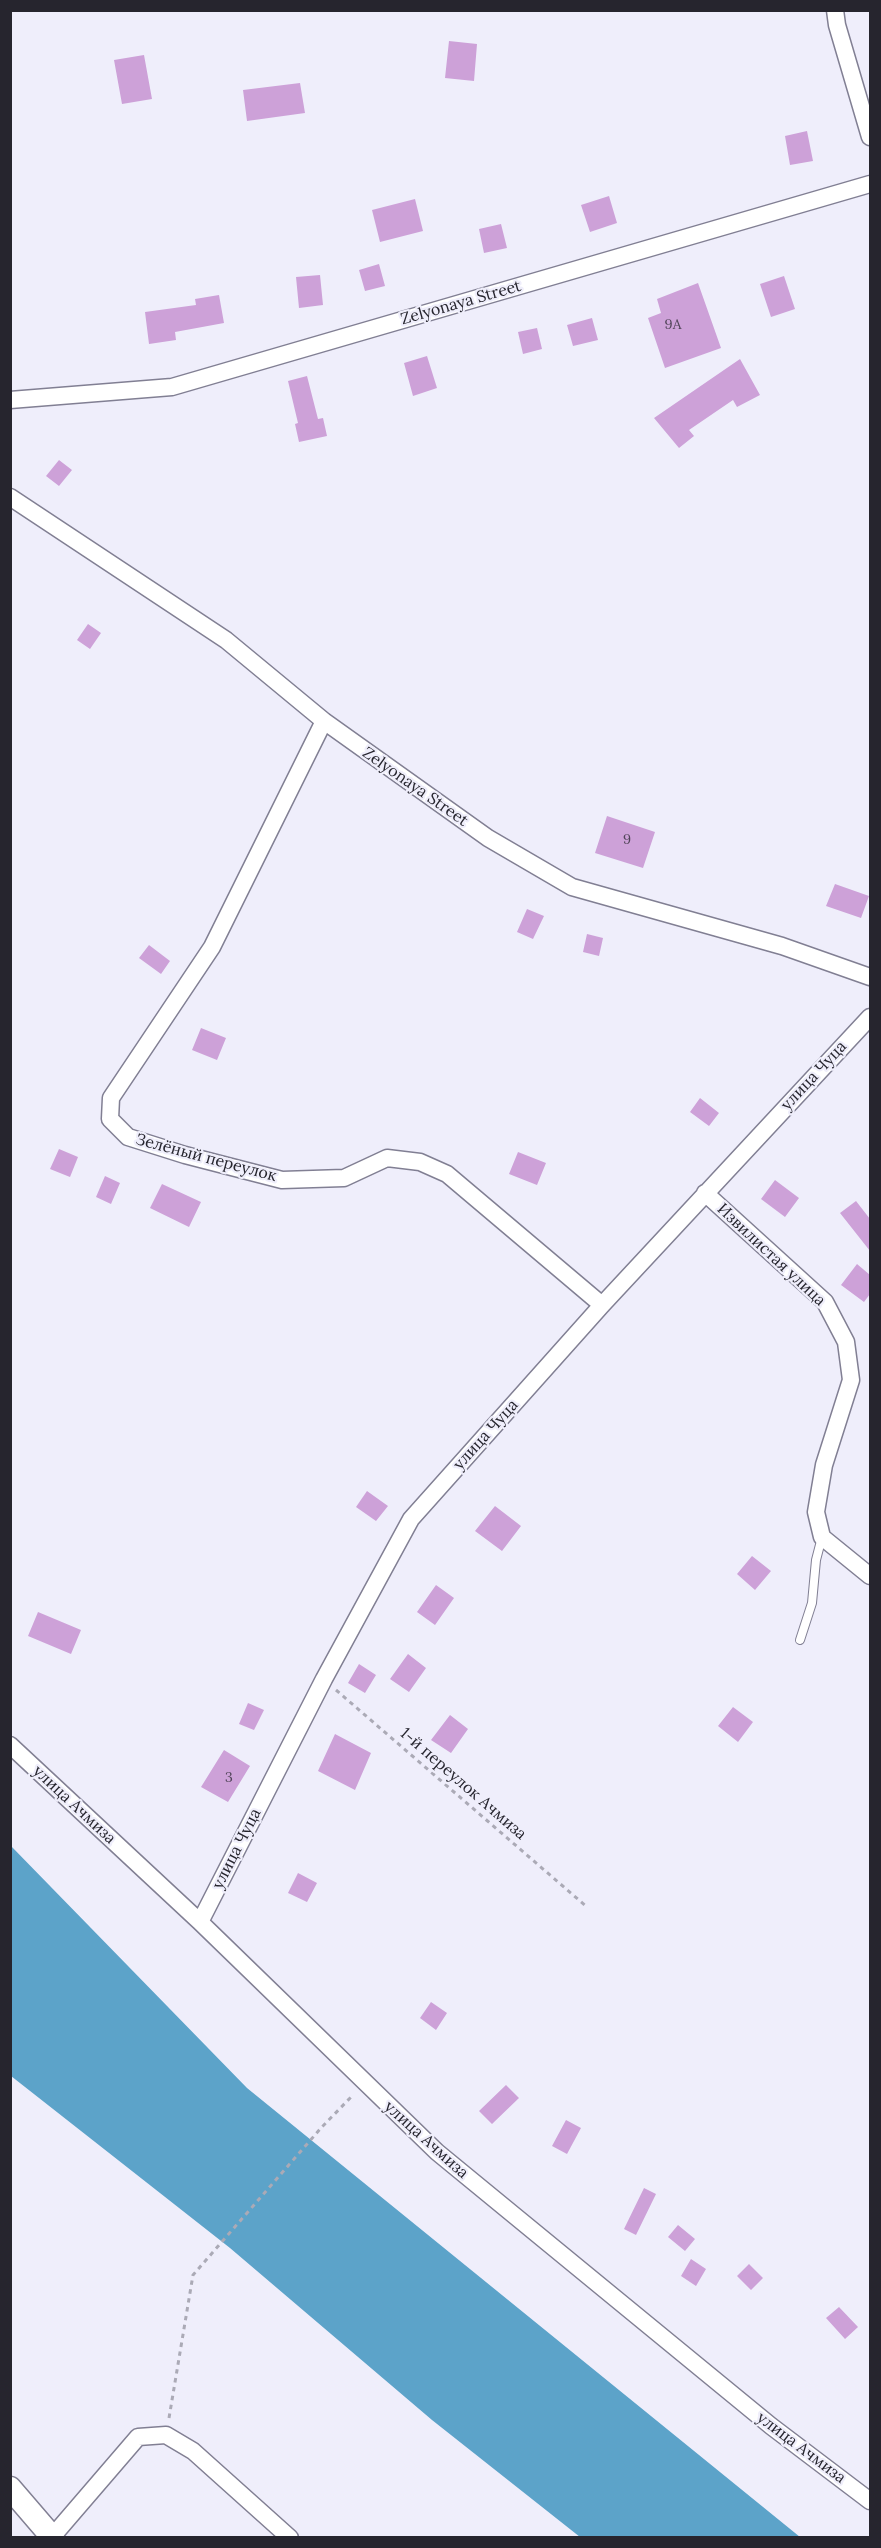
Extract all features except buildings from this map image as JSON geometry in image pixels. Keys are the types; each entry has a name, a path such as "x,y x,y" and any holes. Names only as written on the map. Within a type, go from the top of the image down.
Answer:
{"street":[{"path":"835,10 837,26 870,136"},
{"name":"Zelyonaya Street","path":"10,400 172,387 870,184"},
{"name":"Zelyonaya Street","path":"10,497 226,640 324,721 488,838 572,887 782,945 870,977"},
{"name":"Зелёный переулок","path":"324,721 212,947 111,1098 110,1119 129,1137 185,1155 282,1180 344,1178 387,1158 420,1162 447,1174 602,1305"},
{"name":"улица Чуца","path":"200,1922 324,1679 411,1519 602,1305 870,1017"},
{"name":"Извилистая улица","path":"705,1193 825,1302 846,1342 851,1380 824,1466 816,1512 822,1537"},
{"path":"822,1537 870,1576"},
{"name":"улица Ачмиза","path":"10,1745 200,1922 437,2152 771,2426 870,2501"},
{"path":"10,2488 53,2537 138,2437 166,2435 193,2451 290,2538"}],"lane":[{"path":"800,1640 812,1603 816,1560 822,1537"}],"path":[{"name":"1-й переулок Ачмиза","path":"324,1679 587,1907"},
{"path":"166,2435 193,2275 321,2128 365,2083"}],"water":[{"path":"11,1846 247,2088 800,2537 580,2537 432,2420 230,2248 11,2076"}]}
